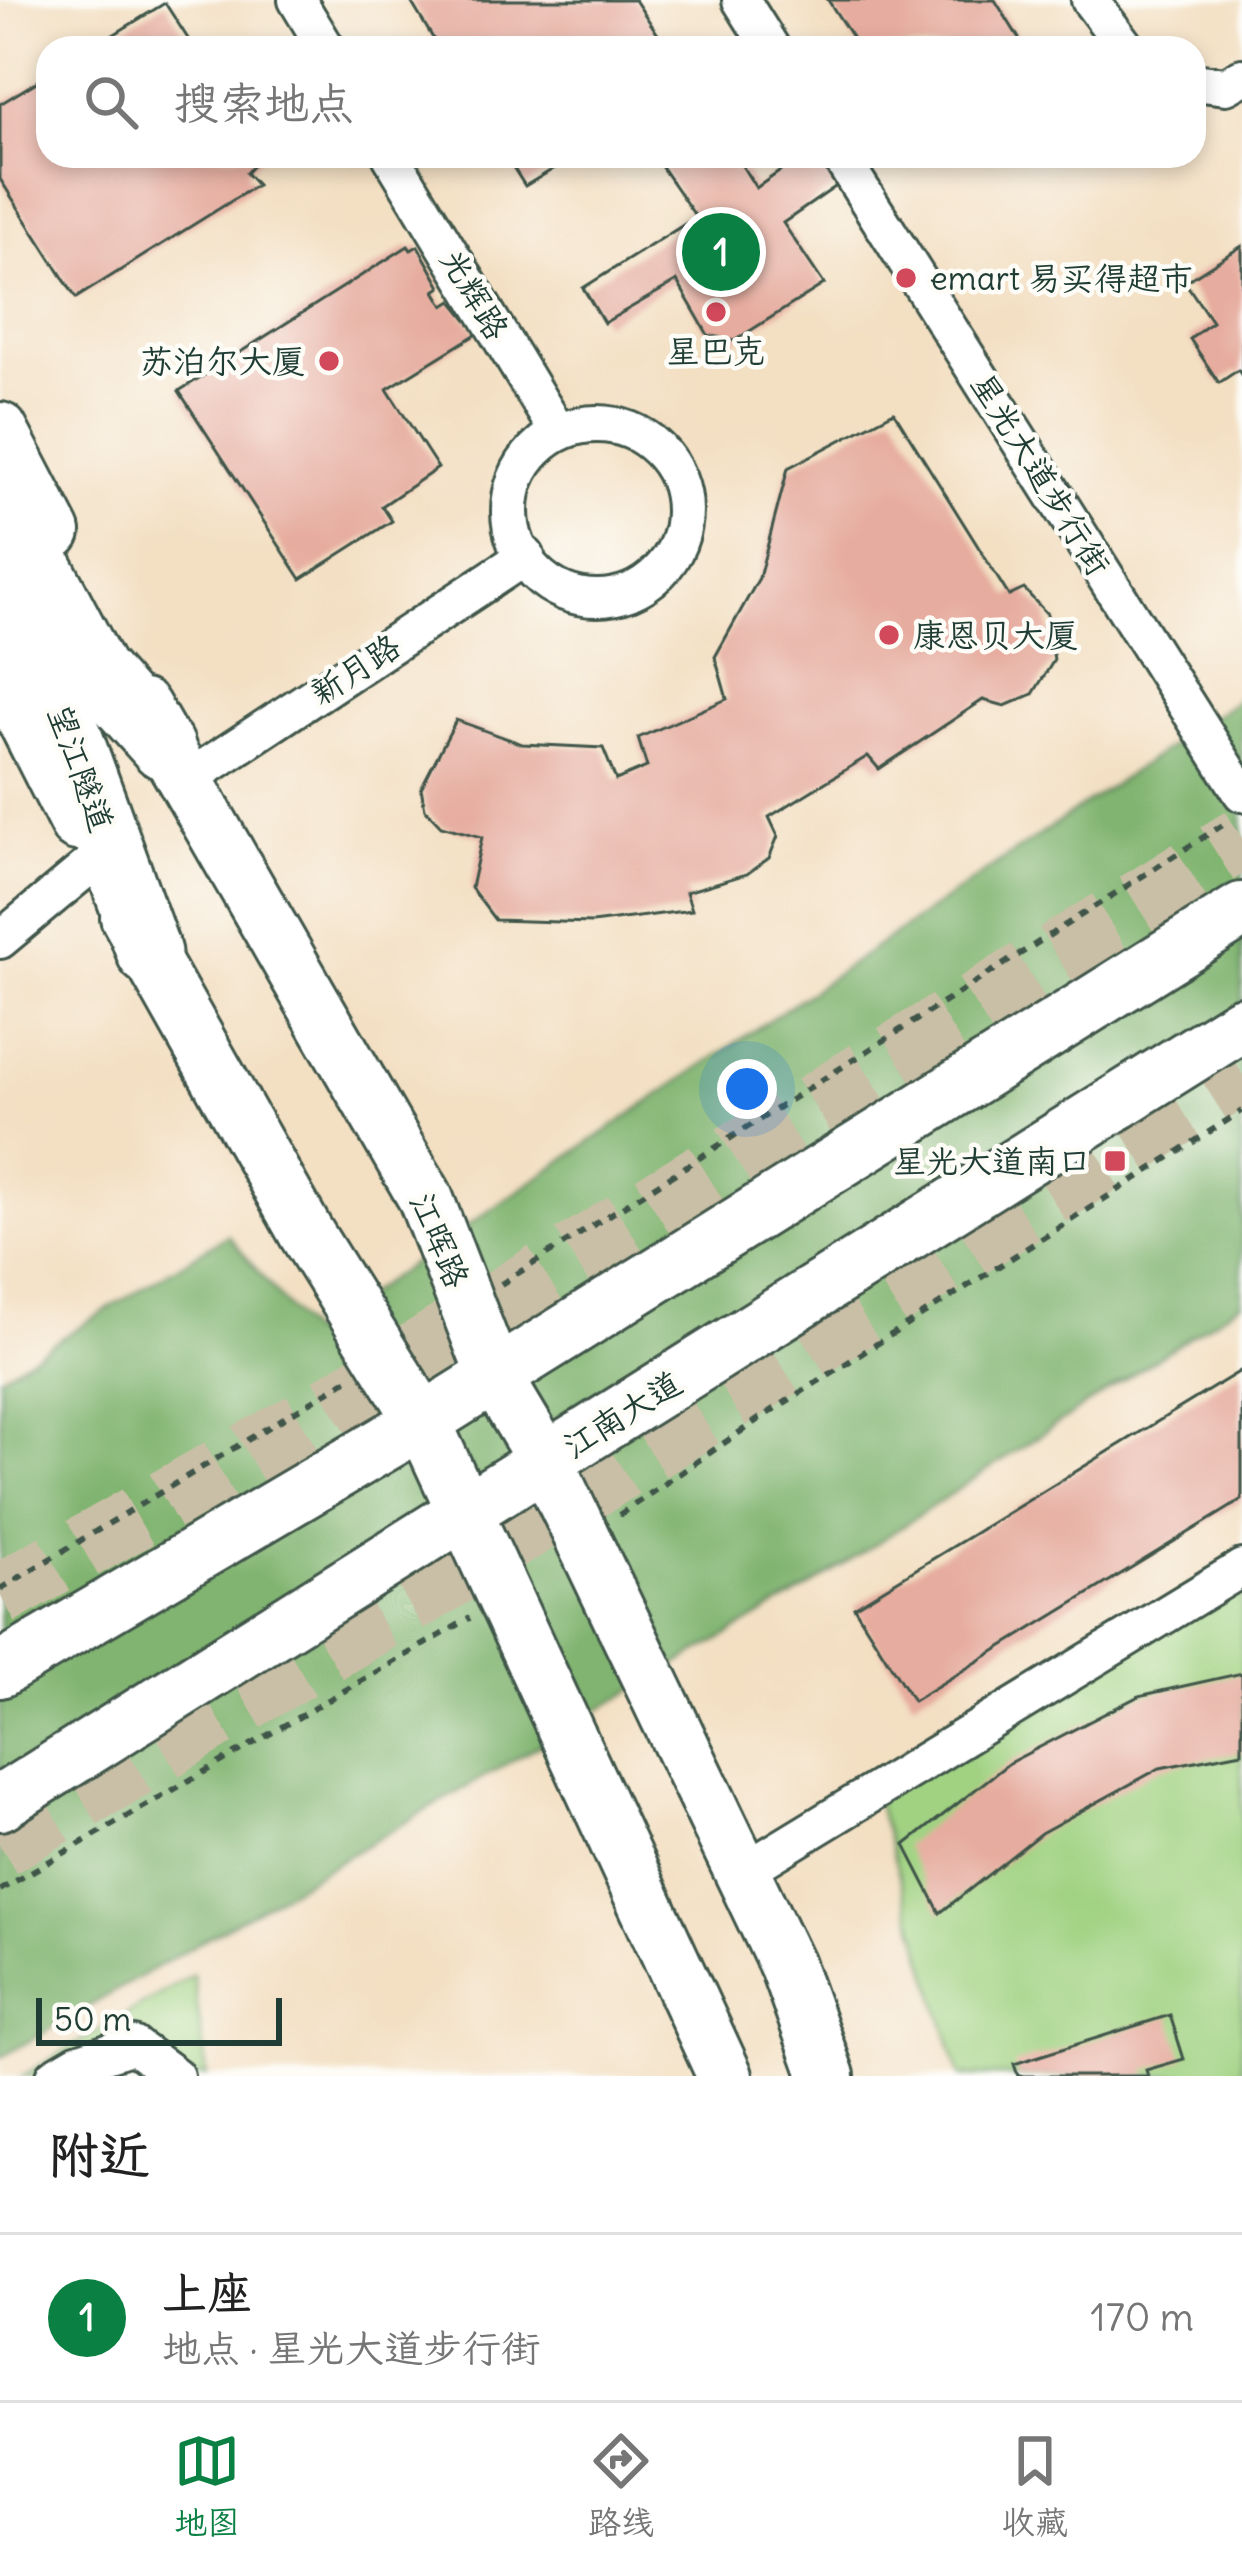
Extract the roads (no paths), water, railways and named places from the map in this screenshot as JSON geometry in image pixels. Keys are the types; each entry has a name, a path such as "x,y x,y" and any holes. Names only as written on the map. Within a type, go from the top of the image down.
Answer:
{"highway":[{"name":"望江隧道","path":"0,491 95,671 174,764"},
{"name":"望江隧道","path":"0,588 52,687 148,953"}],"main road":[{"name":"江晖路","path":"0,430 174,764 425,1197 494,1375 546,1462 787,1966 827,2076"},
{"path":"0,671 96,860 306,1233 423,1420 463,1516 725,2076"},
{"path":"0,1670 423,1420 1242,910"},
{"name":"江南大道","path":"0,1803 1242,1024"}],"street":[{"path":"297,0 319,36"},
{"path":"741,0 764,36"},
{"path":"1090,0 1117,36"},
{"path":"1206,84 1226,86 1242,77"},
{"name":"光辉路","path":"398,168 558,432"},
{"name":"星光大道步行街","path":"848,168 1242,793"},
{"path":"587,424 617,426 644,438 666,457 680,484 685,513 679,543 643,586 618,596 564,593 540,579 510,532 508,502 525,461 558,432 587,424"},
{"name":"新月路","path":"174,764 526,556"},
{"path":"0,940 96,860"},
{"path":"741,1873 1242,1568"},
{"path":"56,2076 77,2062 134,2045 175,2076"}],"tunnel":[{"path":"0,1595 322,1412 1242,838"},
{"path":"0,1846 431,1589 1242,1073"}],"place":[{"name":"上座","path":"721,252"},
{"name":"emart 易买得超市","path":"906,278"},
{"name":"星巴克","path":"716,312"},
{"name":"苏泊尔大厦","path":"329,361"},
{"name":"康恩贝大厦","path":"889,635"},
{"name":"星光大道南口","path":"1115,1161"}]}
